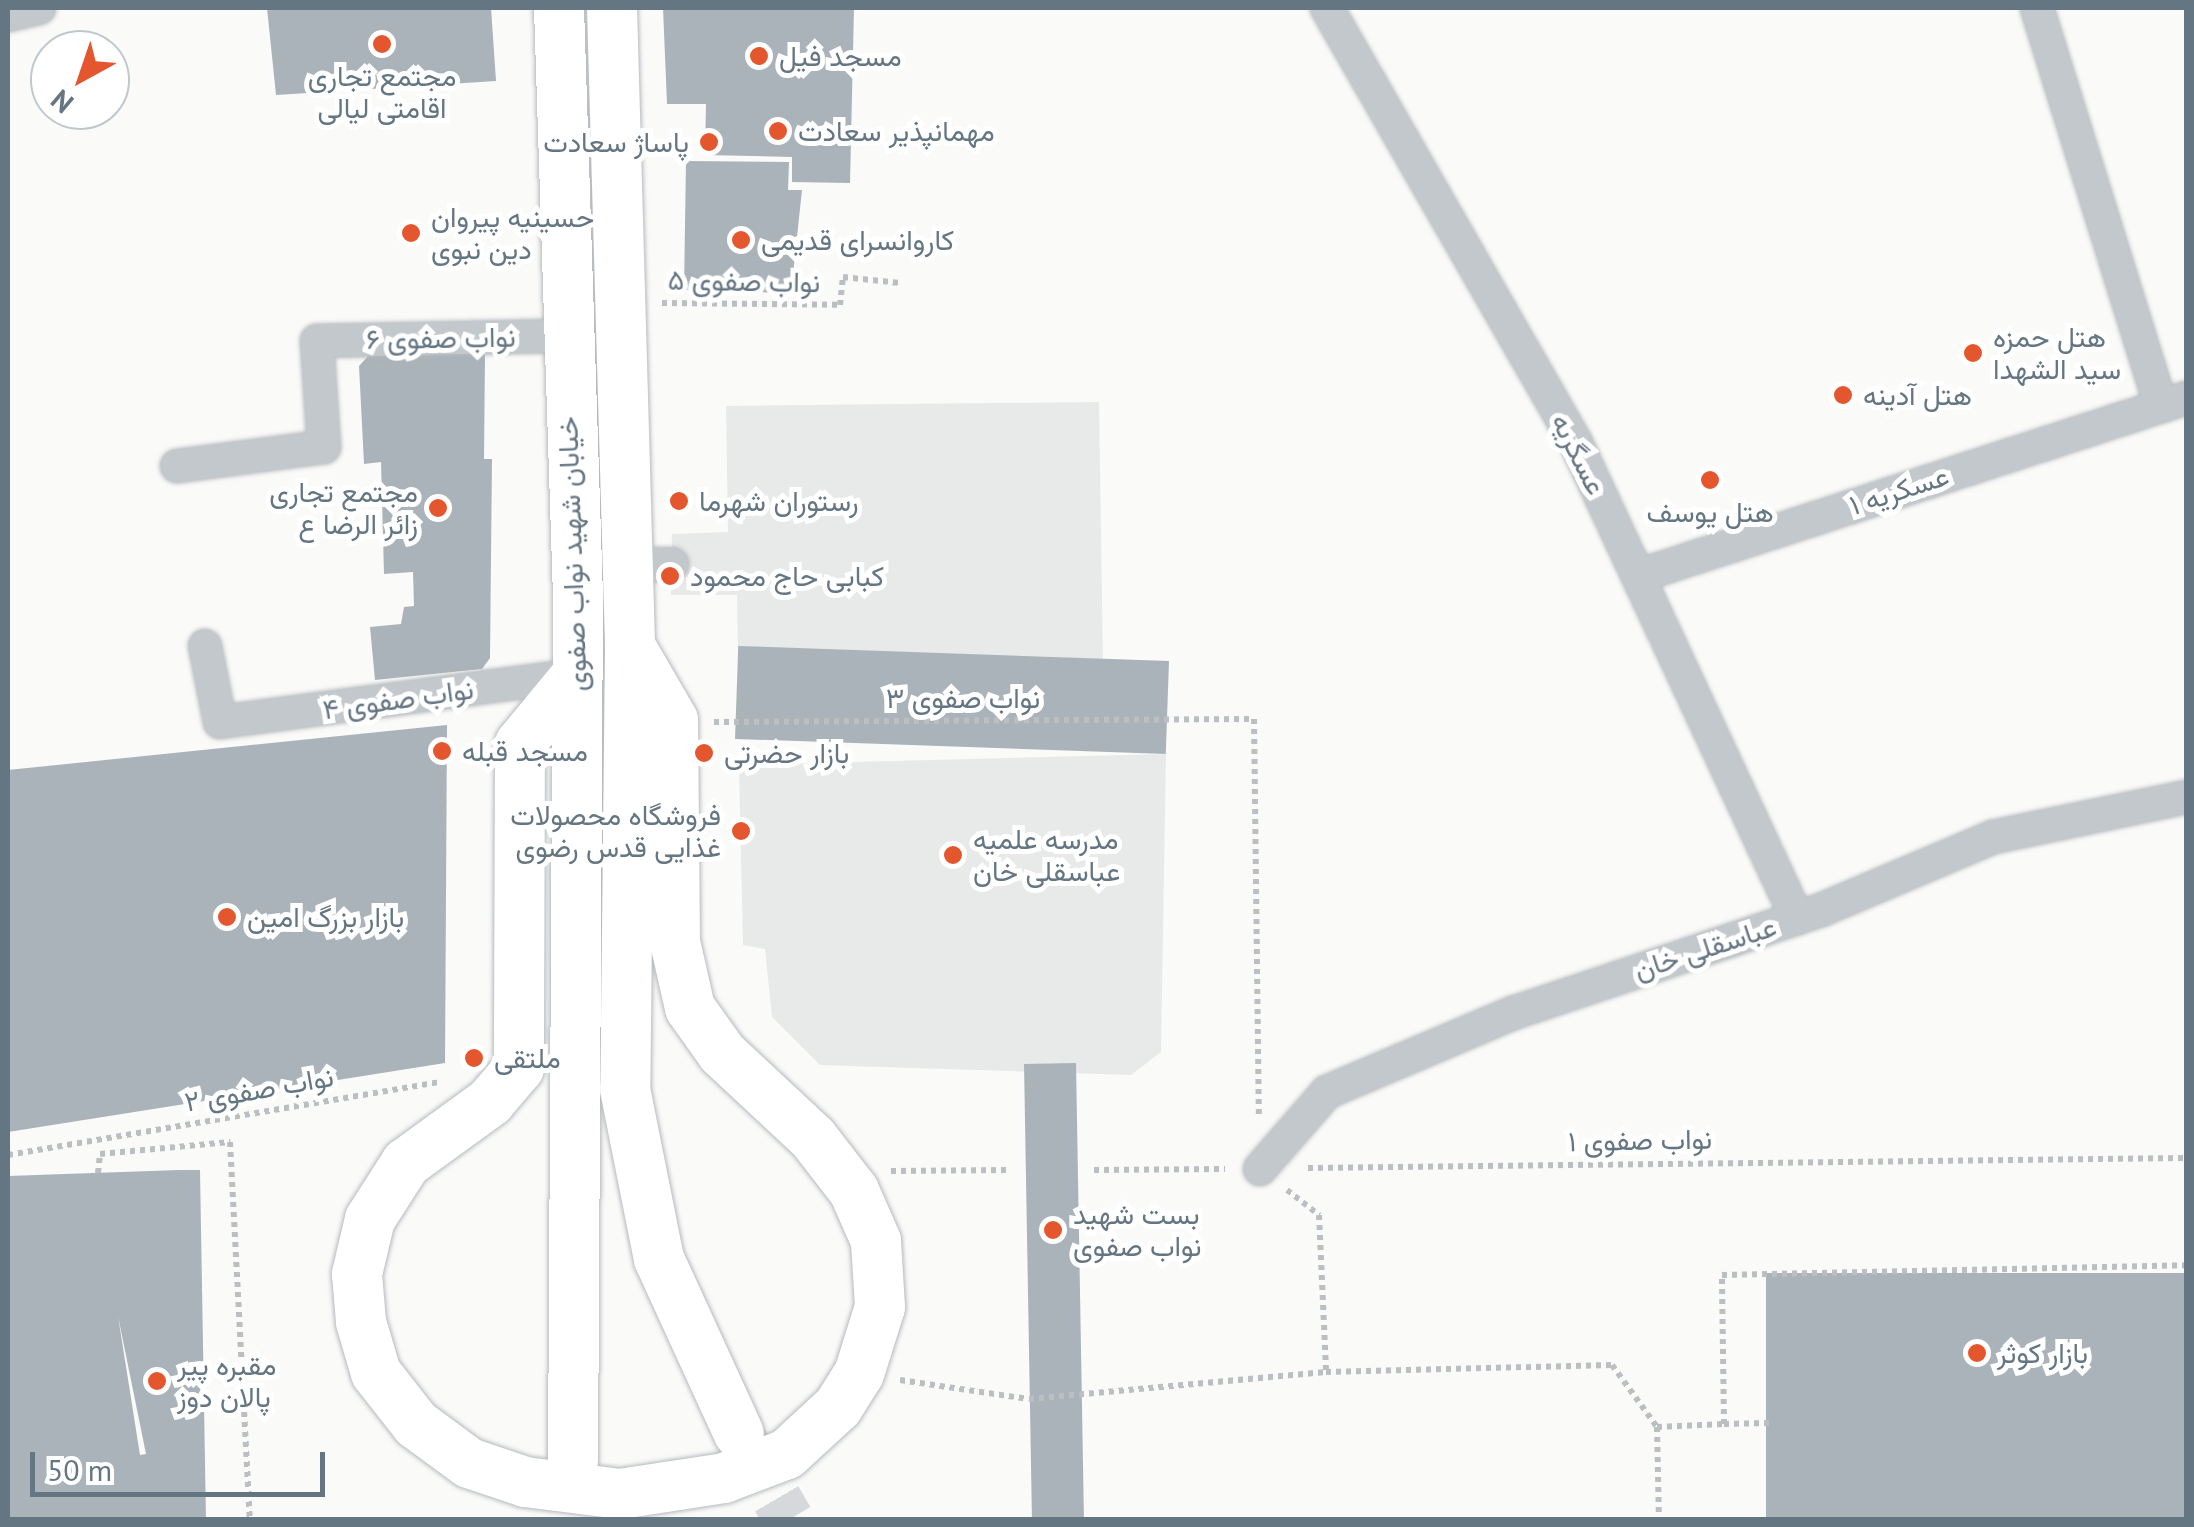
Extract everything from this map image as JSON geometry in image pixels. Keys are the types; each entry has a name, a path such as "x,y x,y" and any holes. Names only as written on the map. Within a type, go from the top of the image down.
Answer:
{"main road":[{"name":"خیابان شهید نواب صفوی","path":"559,8 577,675 573,1461"},
{"name":"خیابان شهید نواب صفوی","path":"612,8 621,302 650,564 630,646 624,1089 659,1259 739,1434"},
{"path":"577,675 520,744 519,1068 490,1102 406,1163 370,1219 357,1274 361,1322 376,1374 416,1424 469,1464 620,1507 724,1478 787,1454 838,1407 859,1374 880,1306 876,1241 854,1191 813,1138 722,1053 690,1008 675,942 672,720 630,646"}],"street":[{"path":"8,14 38,8"},
{"name":"عسگریه","path":"1327,8 1576,443 1798,918"},
{"path":"2037,8 2173,401"},
{"name":"نواب صفوی ۶","path":"177,466 324,447 317,341 565,336"},
{"name":"عسکریه ۱","path":"1638,576 2173,401"},
{"name":"نواب صفوی ۴","path":"205,646 220,722 577,675"},
{"name":"عباسقلی خان","path":"1260,1169 1327,1092 1513,1013 1798,918 1993,837 2186,797"}],"path":[{"name":"نواب صفوی ۵","path":"621,302 840,305 843,277 900,284"},
{"name":"نواب صفوی ۳","path":"672,720 1254,719 1260,1169"},
{"name":"نواب صفوی ۲","path":"8,1155 519,1068"},
{"path":"98,1173 100,1154 230,1142 250,1520"},
{"name":"نواب صفوی ۱","path":"1094,1170 2186,1158"},
{"path":"1260,1169 1319,1215 1326,1372"},
{"path":"854,1191 887,1171 1010,1170"},
{"path":"1724,1424 1722,1274 2186,1265"},
{"path":"859,1374 1029,1399 1326,1372 1612,1365 1658,1427 1658,1520"},
{"path":"1658,1427 1769,1423"}],"shaded area":[{"path":"1099,402 1103,662 738,666 737,595 671,595 672,534 728,532 726,406"},
{"name":"مدرسه علمیه عباسقلی خان","path":"1166,754 1161,1052 1131,1075 820,1065 772,1017 765,949 743,945 739,765"}],"building":[{"name":"مجتمع تجاری اقامتی لیالی","path":"267,8 491,8 496,81 276,95"},
{"name":"مسجد فیل","path":"663,8 854,8 850,183 792,182 792,157 705,155 706,104 667,104"},
{"name":"کاروانسرای قدیمی","path":"686,161 789,162 788,190 802,190 791,293 684,290"},
{"name":"مجتمع تجاری زائر الرضا ع","path":"474,347 485,355 484,459 492,459 490,658 482,669 375,680 370,627 401,624 404,607 414,606 413,572 384,574 381,462 364,464 359,366 369,355"},
{"path":"738,646 1169,661 1166,754 735,739"},
{"name":"بازار بزرگ امین","path":"447,725 445,1063 8,1132 8,770"},
{"name":"بست شهید نواب صفوی","path":"1076,1063 1084,1520 1032,1520 1024,1064"},
{"name":"مقبره پیر پالان دوز","path":"200,1170 206,1520 8,1520 8,1176","holes":["118,1316 146,1454 140,1455"]},
{"name":"بازار کوثر","path":"1766,1273 2186,1273 2186,1520 1766,1520"}],"tunnel":[{"path":"739,1434 789,1520"}],"place":[{"name":"مجتمع تجاری اقامتی لیالی","path":"382,44"},
{"name":"مسجد فیل","path":"759,56"},
{"name":"مهمانپذیر سعادت","path":"778,131"},
{"name":"پاساژ سعادت","path":"709,142"},
{"name":"حسینیه پیروان دین نبوی","path":"411,233"},
{"name":"کاروانسرای قدیمی","path":"741,240"},
{"name":"هتل حمزه سید الشهدا","path":"1973,353"},
{"name":"هتل آدینه","path":"1843,395"},
{"name":"هتل یوسف","path":"1710,480"},
{"name":"رستوران شهرما","path":"679,501"},
{"name":"مجتمع تجاری زائر الرضا ع","path":"438,508"},
{"name":"کبابی حاج محمود","path":"670,576"},
{"name":"مسجد قبله","path":"442,751"},
{"name":"بازار حضرتی","path":"704,753"},
{"name":"فروشگاه محصولات غذایی قدس رضوی","path":"741,831"},
{"name":"مدرسه علمیه عباسقلی خان","path":"953,855"},
{"name":"بازار بزرگ امین","path":"227,917"},
{"name":"ملتقى","path":"474,1058"},
{"name":"بست شهید نواب صفوی","path":"1053,1230"},
{"name":"بازار کوثر","path":"1977,1353"},
{"name":"مقبره پیر پالان دوز","path":"157,1381"}]}
